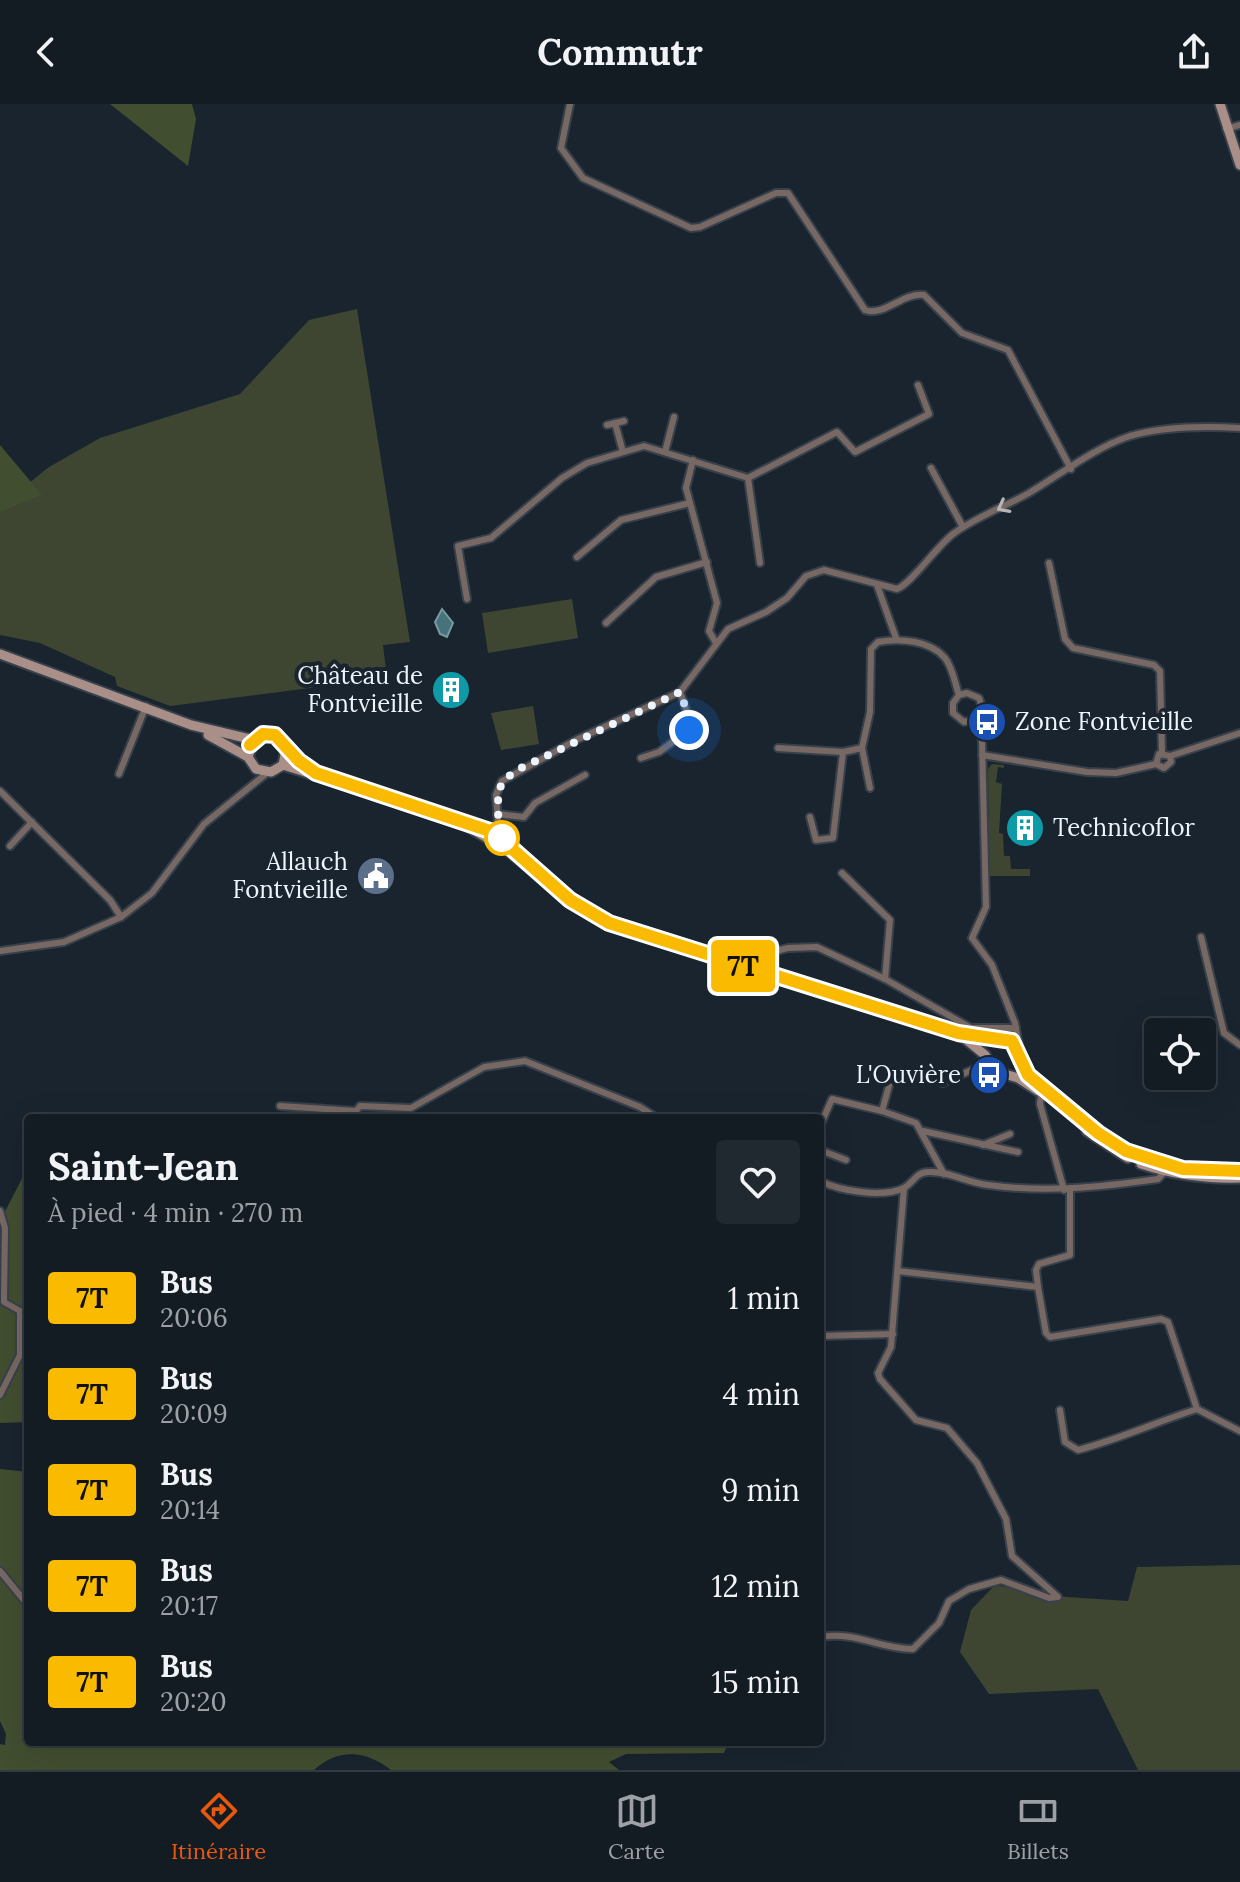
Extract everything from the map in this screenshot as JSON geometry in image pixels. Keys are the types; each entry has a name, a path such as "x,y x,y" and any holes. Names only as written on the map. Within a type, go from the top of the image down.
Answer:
{"main road":[{"path":"1220,104 1240,165"},
{"path":"0,654 191,725 267,773 283,765 316,773 487,833 549,883 609,923 958,1033 995,1040 1006,1038 1019,1050 1019,1061 1028,1075 1098,1133 1126,1151 1166,1169 1202,1178 1240,1178"},
{"path":"191,725 254,740"},
{"path":"250,761 254,740 263,734 275,735 286,749 316,773"},
{"path":"283,765 286,749"},
{"path":"958,1033 986,1059 994,1071 1004,1073 1043,1095 1106,1147 1153,1168 1240,1171"},
{"path":"986,1059 995,1040"},
{"path":"1004,1073 1019,1061"}],"street":[{"path":"570,104 561,148 583,178 691,228 700,227 776,193 788,193 865,310 876,312 916,294 924,295 962,333 1008,350 1071,469"},
{"path":"1226,129 1240,125"},
{"path":"467,599 458,546 491,538 538,498 587,463 644,446 748,478 837,432 855,452 929,414 918,385"},
{"path":"665,452 674,417"},
{"path":"607,425 624,421"},
{"path":"615,423 623,452"},
{"path":"487,833 497,814 496,795 507,777 680,692 728,629 787,598 814,571 824,570 877,585 903,587 936,547 963,527 1071,469 1103,448 1132,436 1206,426 1240,428"},
{"path":"693,460 686,479 717,603 709,631 716,643"},
{"path":"931,468 963,527"},
{"path":"748,478 760,563"},
{"path":"577,557 621,520 690,503"},
{"path":"606,623 656,577 707,562"},
{"path":"982,755 1087,772 1116,773 1156,764 1167,767 1160,671 1154,665 1073,648 1065,639 1049,563"},
{"path":"877,585 896,638"},
{"path":"870,788 862,748 870,712 871,649 878,642 896,638 942,655 950,666 959,695 952,708 956,717 964,722 977,719"},
{"path":"641,758 659,752 692,726 680,692"},
{"path":"959,695 972,693 979,698 982,707 977,719 982,755 986,907 972,938 992,965 1016,1028 1019,1050"},
{"path":"119,774 146,706"},
{"path":"1156,764 1156,758 1166,754 1240,733"},
{"path":"778,748 843,752 862,748"},
{"path":"810,817 816,840 833,838 843,752"},
{"path":"250,761 252,784"},
{"path":"0,951 64,942 121,917 158,887 204,824 267,773"},
{"path":"497,814 524,817 535,803 585,775"},
{"path":"0,791 110,900 121,917"},
{"path":"10,846 32,822"},
{"path":"842,873 890,920 885,979"},
{"path":"1201,937 1224,1033 1240,1045"},
{"path":"731,962 788,948 817,947 885,979 971,1028 1016,1028"},
{"path":"1006,1038 1016,1028"},
{"path":"882,1111 892,1075 897,1071 943,1083 986,1059"},
{"path":"280,1106 356,1114 360,1106 400,1110 429,1100 484,1067 525,1061 651,1114"},
{"path":"1043,1095 1040,1104 1067,1190 1070,1255 1039,1264 1036,1270 1046,1333 1050,1337 1161,1319 1168,1322 1197,1409"},
{"path":"824,1116 829,1104 836,1098 916,1123 944,1174"},
{"path":"400,1110 401,1114"},
{"path":"923,1131 1018,1152"},
{"path":"983,1145 1010,1134"},
{"path":"824,1152 846,1160"},
{"path":"1149,1180 1153,1168"},
{"path":"824,1182 857,1190 904,1188 921,1173 944,1174 987,1185 1067,1190 1158,1179 1166,1169"},
{"path":"824,1637 861,1636 896,1649 913,1649 939,1623 949,1601 969,1589 1001,1580 1049,1598 1058,1597 1012,1556 1006,1519 977,1463 947,1428 916,1420 881,1382 878,1373 888,1357 893,1334 904,1188"},
{"path":"0,1211 5,1228 4,1302 20,1311 24,1310"},
{"path":"898,1271 1038,1287"},
{"path":"0,1395 20,1355 20,1311"},
{"path":"824,1336 893,1334"},
{"path":"1060,1410 1065,1442 1071,1449 1078,1450 1128,1437 1149,1424 1197,1409 1240,1431"},
{"path":"0,1571 24,1600"}],"shaded area":[{"path":"110,104 192,104 196,119 188,166"},
{"path":"357,309 410,642 383,645 387,678 170,706 117,686 115,677 40,643 0,635 0,506 49,467 100,438 240,394 309,320"},
{"path":"0,445 42,495 0,512"},
{"path":"572,599 578,638 488,653 482,613"},
{"path":"442,609 453,623 447,637 440,634 435,622"},
{"path":"533,706 539,744 501,750 491,713"},
{"path":"992,764 1004,765 1004,768 998,767 996,782 1002,784 999,833 1003,834 1004,856 1010,856 1011,869 1030,869 1030,876 989,876 988,769"},
{"path":"24,1175 24,1422 0,1423 0,1221"},
{"path":"0,1469 24,1472 24,1746 727,1746 724,1753 626,1754 609,1762 619,1770 391,1770 372,1759 353,1754 333,1758 314,1770 0,1770 0,1744 5,1745 6,1734 0,1721"},
{"path":"1240,1565 1240,1770 1138,1770 1098,1689 989,1694 960,1652 971,1610 995,1585 1052,1596 1128,1601 1137,1567"}],"bus line":[{"name":"7T","path":"250,745 263,734 275,735 286,749 316,773 493,832 570,900 609,923 958,1033 980,1039 1006,1038 1019,1050 1019,1061 1028,1075 1098,1133 1126,1151 1183,1169 1240,1171"}],"place":[{"name":"Château de Fontvieille","path":"451,690"},
{"name":"Zone Fontvieille","path":"987,722"},
{"name":"Technicoflor","path":"1025,828"},
{"name":"Allauch Fontvieille","path":"376,876"},
{"name":"L'Ouvière","path":"989,1075"}],"route":[{"path":"502,838 493,832 498,821 496,795 502,781 519,769 680,692 692,726 689,730"}]}
